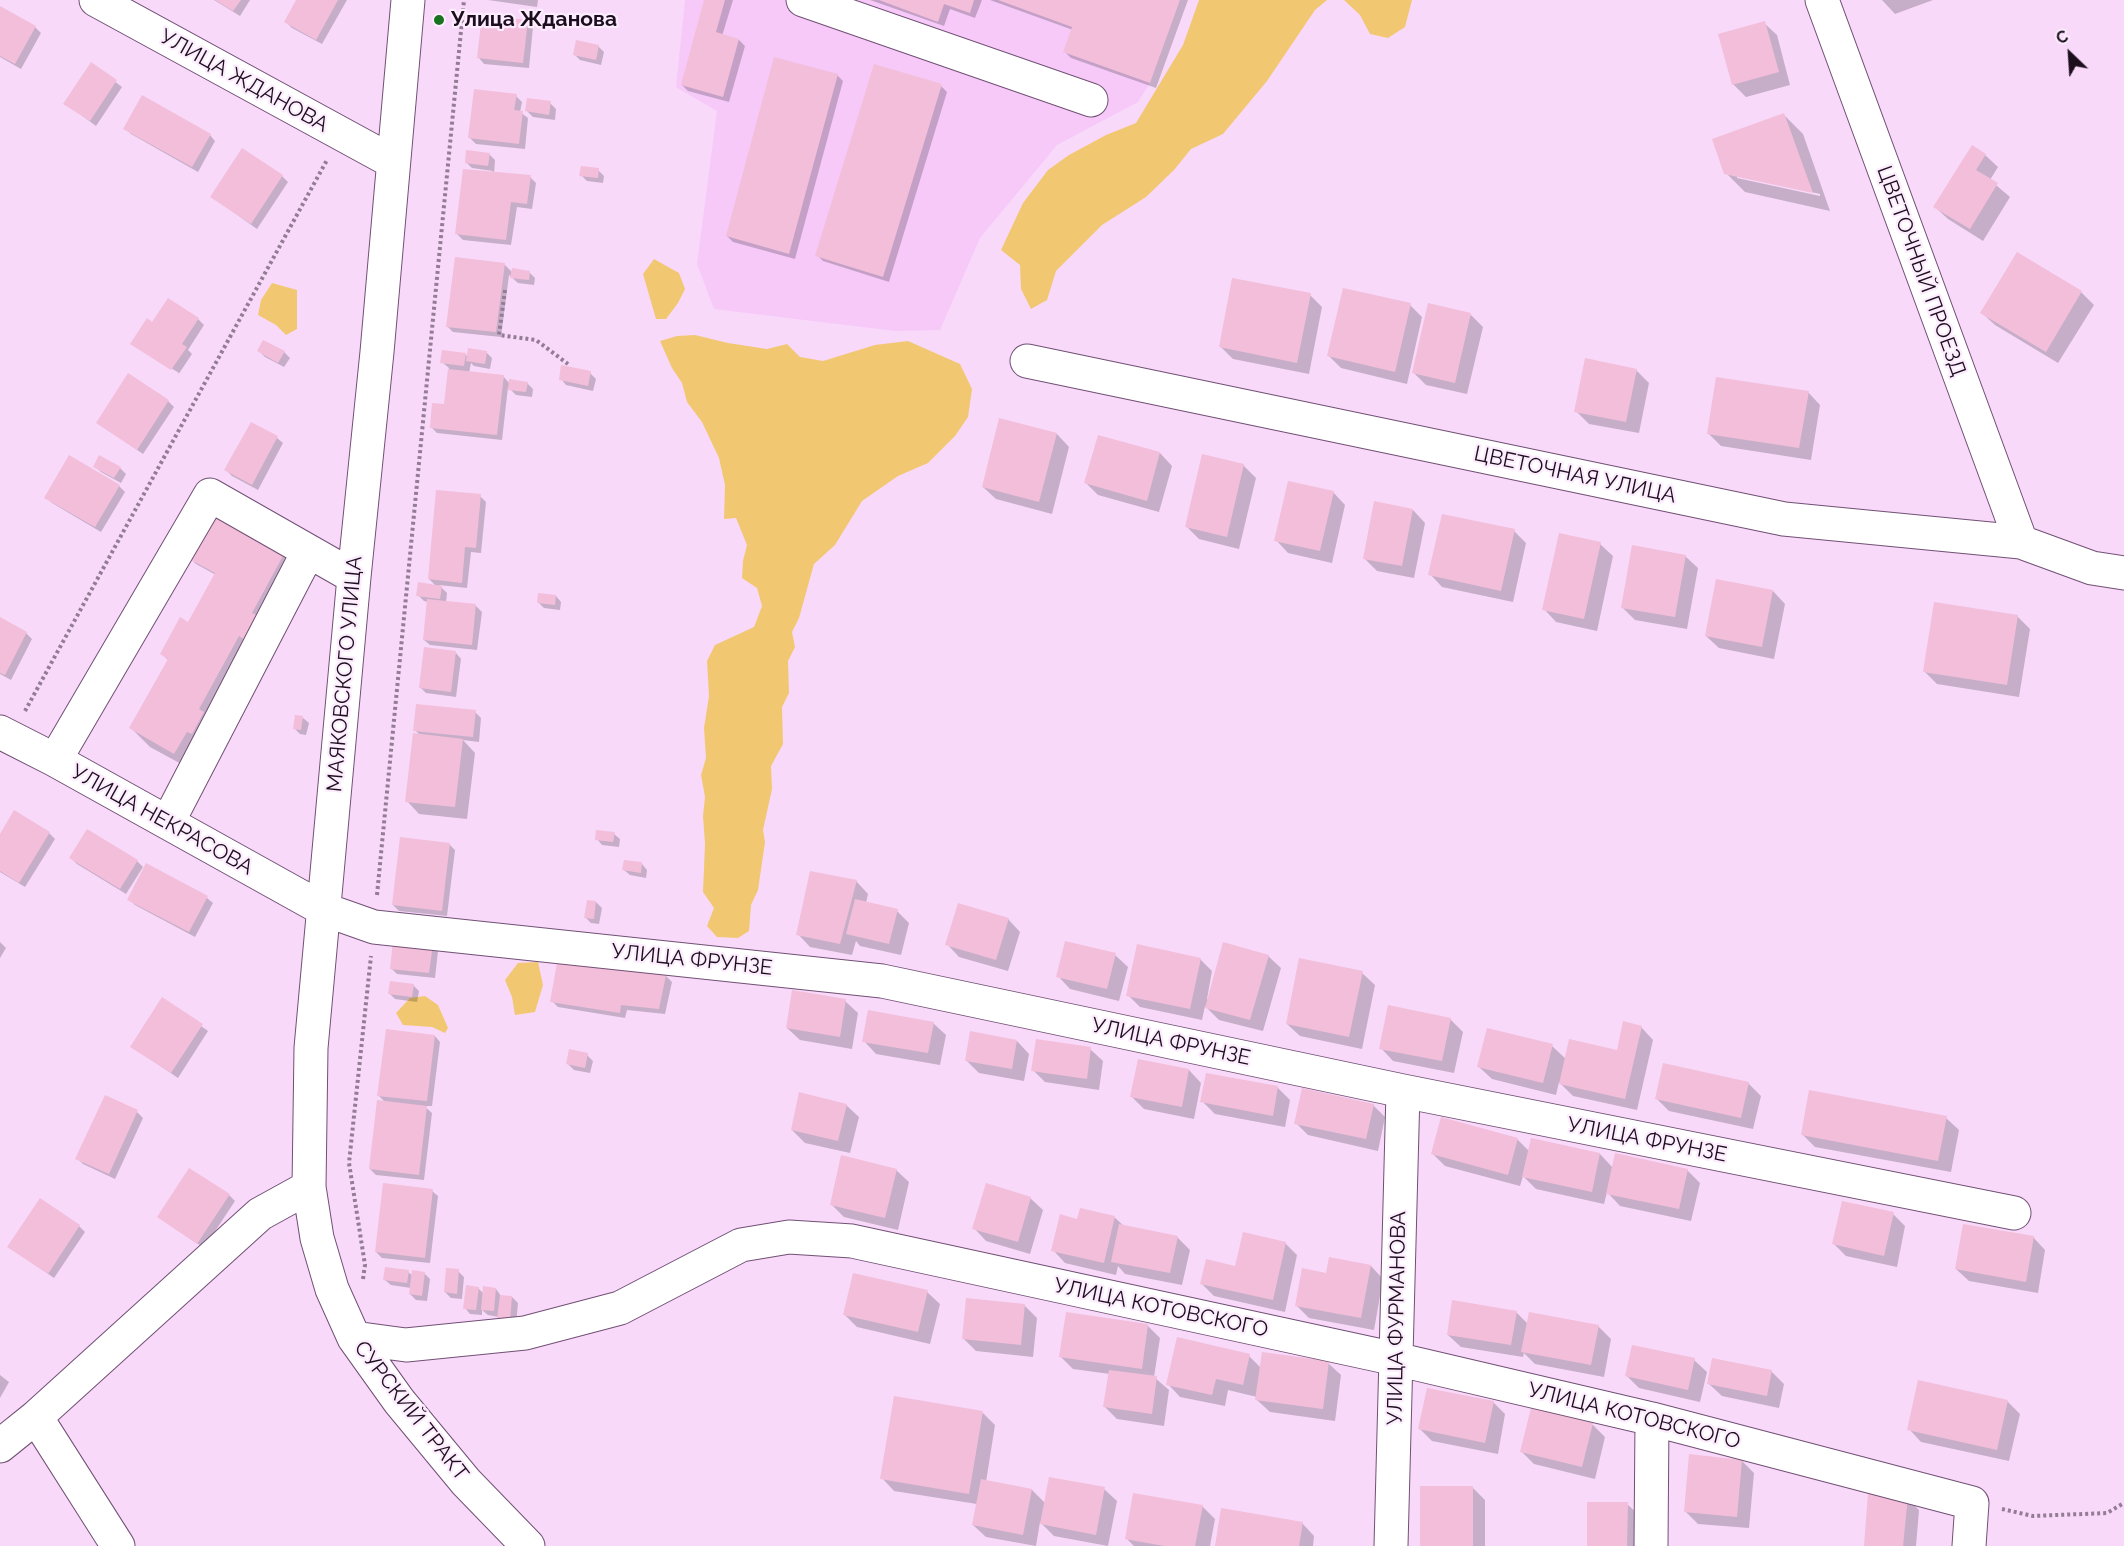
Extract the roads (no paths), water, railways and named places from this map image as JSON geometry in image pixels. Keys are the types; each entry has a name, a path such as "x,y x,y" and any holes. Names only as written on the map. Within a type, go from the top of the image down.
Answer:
{"street":[{"name":"УЛИЦА ЖДАНОВА","path":"96,0 393,162"},
{"name":"МАЯКОВСКОГО УЛИЦА","path":"309,1187 311,1048 408,0"},
{"path":"803,0 1091,100"},
{"name":"ЦВЕТОЧНЫЙ ПРОЕЗД","path":"1822,0 2021,542"},
{"name":"ЦВЕТОЧНАЯ УЛИЦА","path":"1027,361 1784,519 2021,542 2092,568 2124,573"},
{"path":"55,760 210,495 354,577"},
{"path":"168,822 308,552"},
{"name":"УЛИЦА НЕКРАСОВА","path":"3,742 55,760 323,909"},
{"name":"УЛИЦА ФРУНЗЕ","path":"323,909 374,927 882,981 1402,1091 2014,1213"},
{"name":"УЛИЦА ФУРМАНОВА","path":"1391,1546 1402,1091"},
{"path":"0,1446 36,1417 260,1214 309,1187"},
{"name":"СУРСКИЙ ТРАКТ","path":"309,1187 320,1248 332,1289 354,1338 399,1401 466,1482 498,1533 528,1546"},
{"name":"УЛИЦА КОТОВСКОГО","path":"354,1338 406,1345 525,1333 620,1308 741,1245 789,1238 852,1241 1396,1359 1652,1419 1972,1503 1969,1546"},
{"path":"36,1417 118,1546"},
{"path":"1651,1546 1652,1419"}],"place":[{"name":"Улица Жданова","path":"439,20"}]}
